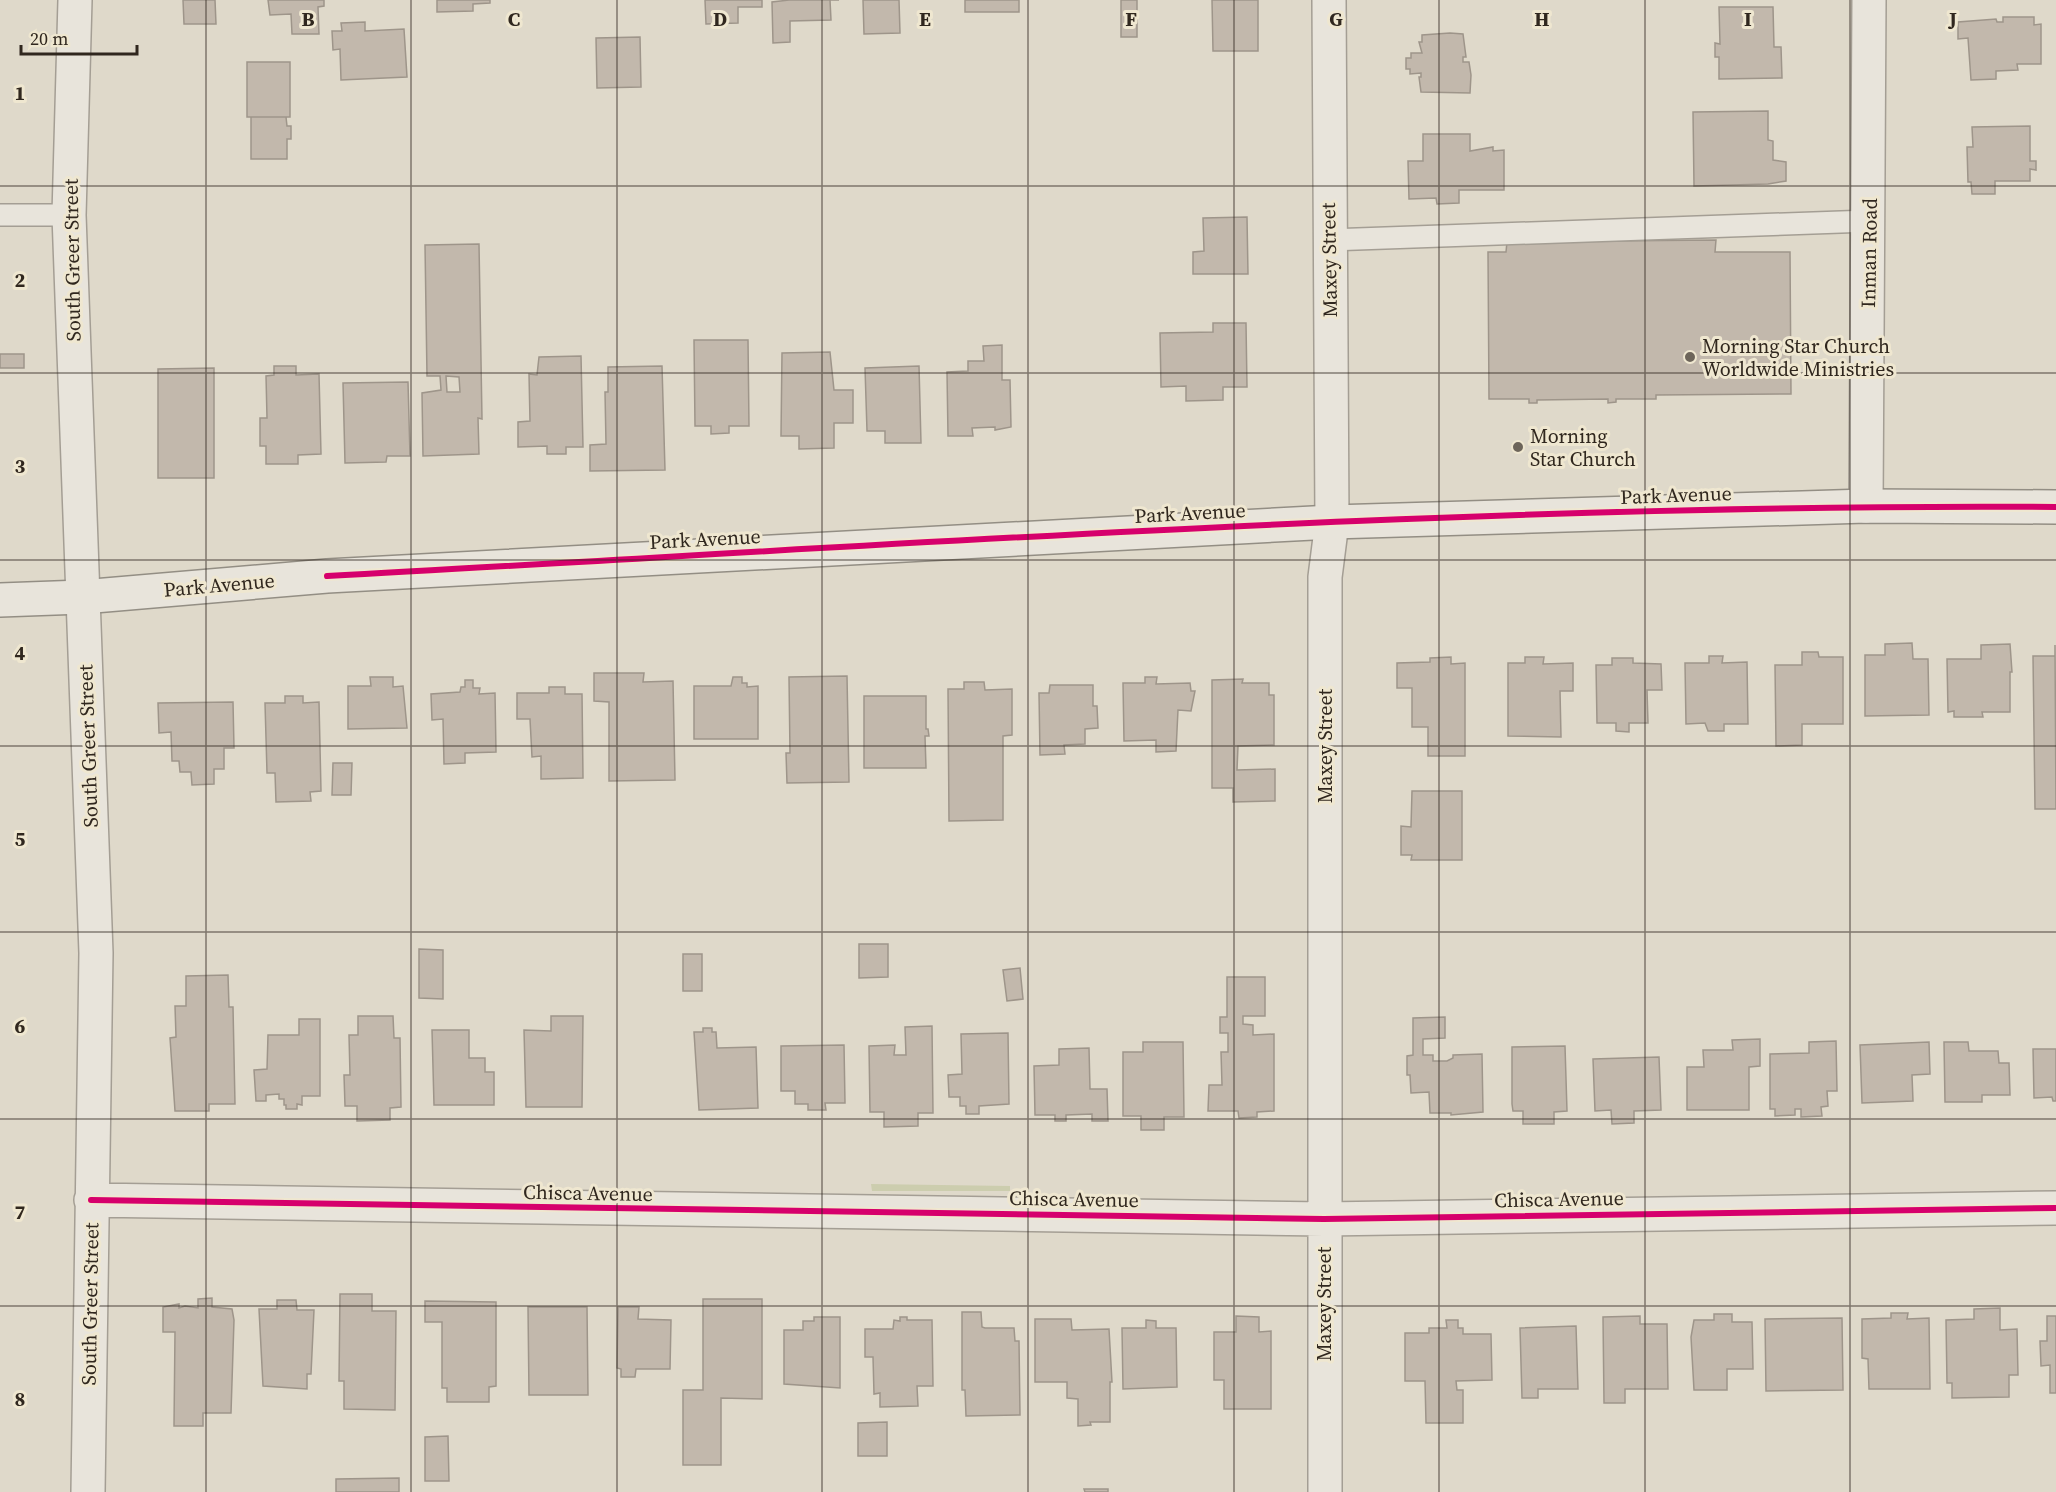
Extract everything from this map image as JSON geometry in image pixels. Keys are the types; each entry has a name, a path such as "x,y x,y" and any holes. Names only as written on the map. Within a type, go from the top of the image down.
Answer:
{"street":[{"name":"South Greer Street","path":"75,0 69,215 96,953 88,1492"},
{"name":"Maxey Street","path":"1325,1492 1325,577 1332,522 1329,0"},
{"name":"Inman Road","path":"1866,506 1869,0"},
{"name":"Park Avenue","path":"0,600 82,597 327,576 1332,522 1866,506 2056,507"},
{"name":"Chisca Avenue","path":"91,1200 1324,1219 2056,1208"}],"lane":[{"path":"0,215 69,215"},
{"path":"1329,240 1869,221"}],"green space":[{"path":"871,1184 1010,1186 1010,1191 872,1191"}],"building":[{"path":"183,0 215,0 216,24 184,24"},
{"path":"268,0 324,0 324,6 318,7 319,34 292,34 291,14 270,15"},
{"path":"437,0 490,0 490,3 473,4 473,11 437,12"},
{"path":"705,0 762,0 762,7 738,7 738,23 706,24"},
{"path":"830,0 831,20 790,21 790,42 773,43 772,2"},
{"path":"863,0 899,0 900,33 864,34"},
{"path":"965,0 1019,0 1019,12 965,12"},
{"path":"1121,0 1137,0 1137,37 1121,37"},
{"path":"1212,0 1258,0 1258,51 1213,51"},
{"path":"1719,7 1773,7 1774,47 1781,47 1782,78 1719,79 1719,57 1715,57 1715,43 1720,44"},
{"path":"2003,17 2034,17 2034,25 2041,24 2041,64 2017,64 2018,70 1996,71 1996,79 1971,80 1968,38 1958,39 1958,22 1996,19 1997,22 2003,22"},
{"path":"365,22 365,31 404,29 407,77 341,80 340,49 333,50 332,31 342,31 341,23"},
{"path":"1463,34 1466,57 1463,57 1463,62 1469,62 1470,93 1421,92 1419,77 1421,73 1410,74 1410,69 1406,69 1406,58 1411,58 1411,53 1422,53 1419,42 1422,42 1422,35"},
{"path":"640,37 641,87 597,88 596,38"},
{"path":"247,62 290,62 290,117 247,117"},
{"path":"1768,111 1768,140 1773,141 1773,160 1786,162 1786,181 1768,184 1694,186 1693,112"},
{"path":"251,117 286,117 287,126 291,126 291,139 287,139 287,159 251,159"},
{"path":"2030,126 2030,161 2036,161 2036,170 2030,169 2030,181 1995,181 1995,194 1972,194 1971,182 1968,182 1967,147 1973,147 1972,127"},
{"path":"1423,134 1470,134 1470,151 1493,147 1493,151 1504,150 1504,190 1459,190 1459,203 1437,204 1436,198 1409,199 1408,161 1423,161"},
{"path":"1247,217 1248,274 1193,274 1193,252 1204,251 1203,218"},
{"path":"1716,240 1715,252 1790,252 1791,394 1656,395 1656,399 1616,399 1616,402 1608,403 1608,399 1537,400 1537,403 1529,403 1529,399 1489,399 1488,252 1506,252 1507,242"},
{"path":"479,244 482,419 478,418 479,454 423,456 422,393 441,390 440,376 427,376 425,245","holes":["446,376 459,377 460,392 447,392"]},
{"path":"1213,323 1246,323 1247,387 1223,387 1223,400 1186,401 1186,386 1161,387 1160,333 1213,332"},
{"path":"694,340 748,340 749,426 729,426 729,433 711,434 711,426 695,426"},
{"path":"1002,345 1002,380 1010,380 1011,427 995,430 995,427 972,428 973,436 948,436 947,372 968,371 968,361 984,361 983,346"},
{"path":"830,352 834,390 853,390 853,423 834,423 834,448 799,449 799,436 781,436 782,353"},
{"path":"0,354 24,354 24,368 0,368"},
{"path":"581,356 583,447 566,447 566,454 547,454 547,446 518,447 518,422 530,421 529,374 537,375 539,357"},
{"path":"274,366 296,366 296,375 319,374 321,454 298,455 298,464 266,464 266,446 260,446 260,418 267,418 266,376 274,375"},
{"path":"662,366 665,470 590,471 590,445 606,444 605,392 608,392 608,367"},
{"path":"919,366 921,443 885,443 885,431 867,431 865,368"},
{"path":"214,368 214,478 158,478 158,369"},
{"path":"408,382 410,456 387,456 386,462 345,463 343,383"},
{"path":"1912,643 1913,659 1928,659 1929,715 1865,716 1865,655 1885,655 1885,644"},
{"path":"2010,644 2012,672 2010,672 2010,712 1982,712 1983,717 1954,717 1954,711 1948,712 1947,659 1981,659 1981,645"},
{"path":"2055,645 2056,809 2035,809 2033,656 2055,656"},
{"path":"1802,652 1818,652 1819,657 1843,657 1843,724 1802,724 1802,745 1776,746 1775,665 1802,665"},
{"path":"1709,656 1723,656 1722,663 1747,662 1748,724 1724,724 1724,731 1708,731 1705,723 1686,724 1685,663 1709,663"},
{"path":"1451,657 1451,664 1465,663 1465,756 1428,756 1428,727 1412,727 1412,688 1397,688 1397,663 1430,662 1430,658"},
{"path":"1525,657 1544,657 1543,664 1573,663 1573,691 1560,691 1561,737 1508,736 1508,663 1525,663"},
{"path":"1612,658 1633,658 1633,663 1661,664 1662,690 1647,690 1648,723 1629,723 1629,732 1616,731 1616,723 1597,723 1596,665 1612,665"},
{"path":"594,673 644,673 643,682 673,681 675,780 609,781 609,702 594,701"},
{"path":"847,676 849,782 787,783 786,753 790,753 789,677"},
{"path":"370,677 393,677 393,687 403,686 407,728 348,729 348,686 371,686"},
{"path":"733,677 742,677 742,683 747,683 747,687 758,686 758,739 694,739 694,686 731,686"},
{"path":"1145,677 1157,677 1156,684 1190,683 1191,691 1195,691 1191,711 1178,710 1176,751 1156,752 1156,740 1124,741 1123,683 1145,683"},
{"path":"1243,679 1242,683 1269,683 1269,695 1274,695 1274,745 1238,746 1237,770 1275,769 1275,801 1233,802 1233,788 1212,788 1212,680"},
{"path":"465,680 473,680 473,688 480,688 479,694 495,693 496,752 465,753 465,763 444,764 443,719 432,720 431,694 460,692 461,687 465,687"},
{"path":"964,682 984,682 985,690 1012,689 1012,735 1003,736 1003,820 949,821 948,689 964,689"},
{"path":"1050,685 1093,685 1093,706 1097,706 1098,728 1085,729 1085,744 1064,745 1065,754 1040,755 1039,693 1049,693"},
{"path":"549,687 565,687 565,694 582,694 583,778 541,779 541,756 532,757 530,719 517,719 517,693 549,693"},
{"path":"285,696 303,696 303,703 319,702 321,791 310,792 311,801 276,802 275,773 267,773 265,703 285,703"},
{"path":"864,696 926,696 926,729 928,729 929,736 925,736 926,768 864,768"},
{"path":"233,702 234,748 224,748 224,769 214,769 214,784 192,785 191,772 180,772 179,761 172,761 171,732 159,733 158,703"},
{"path":"333,763 352,763 351,795 332,795"},
{"path":"1412,791 1462,791 1462,860 1411,860 1412,855 1401,855 1401,826 1411,827"},
{"path":"859,944 888,944 888,977 859,978"},
{"path":"419,949 443,950 443,999 419,998"},
{"path":"683,954 702,954 702,991 683,991"},
{"path":"1020,968 1023,999 1007,1001 1003,970"},
{"path":"228,975 229,1007 233,1007 235,1104 209,1104 209,1111 175,1111 170,1038 176,1037 175,1006 186,1006 186,976"},
{"path":"1227,977 1265,977 1265,1016 1243,1016 1243,1024 1253,1025 1253,1035 1274,1034 1274,1111 1257,1112 1257,1117 1239,1118 1238,1111 1208,1111 1209,1085 1222,1085 1221,1052 1228,1052 1228,1033 1220,1033 1220,1017 1227,1017"},
{"path":"358,1016 393,1016 394,1038 400,1038 401,1107 390,1108 390,1120 357,1121 357,1106 345,1106 344,1075 350,1075 349,1035 358,1035"},
{"path":"551,1016 583,1016 582,1107 526,1107 524,1030 551,1031"},
{"path":"1445,1017 1445,1038 1423,1039 1423,1055 1433,1055 1433,1061 1447,1061 1453,1058 1453,1055 1482,1054 1483,1112 1451,1115 1451,1113 1430,1113 1429,1092 1411,1093 1410,1075 1407,1075 1407,1056 1413,1055 1413,1018"},
{"path":"299,1019 320,1019 320,1096 302,1096 302,1105 297,1104 297,1109 286,1109 284,1099 279,1099 279,1094 266,1095 266,1101 256,1101 254,1070 267,1069 268,1035 299,1035"},
{"path":"932,1026 933,1113 918,1113 918,1126 884,1127 884,1112 870,1112 869,1046 895,1045 894,1055 906,1055 905,1027"},
{"path":"703,1028 712,1028 712,1032 716,1032 717,1048 756,1047 758,1108 699,1110 694,1032 703,1032"},
{"path":"432,1030 469,1030 469,1058 485,1058 485,1072 494,1072 494,1105 434,1105"},
{"path":"1008,1033 1009,1104 979,1106 979,1114 966,1114 966,1106 960,1106 960,1097 949,1097 948,1075 962,1074 961,1034"},
{"path":"1760,1039 1760,1066 1749,1067 1749,1110 1687,1110 1687,1067 1704,1067 1703,1050 1733,1050 1732,1040"},
{"path":"1836,1041 1837,1091 1827,1091 1828,1106 1821,1107 1822,1116 1801,1117 1801,1109 1795,1109 1795,1115 1775,1116 1775,1109 1770,1109 1770,1054 1809,1053 1809,1042"},
{"path":"1143,1042 1183,1042 1184,1117 1164,1117 1164,1130 1141,1130 1141,1116 1123,1116 1123,1052 1143,1052"},
{"path":"1929,1042 1930,1074 1912,1075 1913,1101 1862,1103 1860,1045"},
{"path":"1944,1042 1968,1042 1969,1051 1998,1051 1999,1063 2009,1063 2010,1095 1982,1095 1982,1102 1945,1102"},
{"path":"844,1045 845,1103 825,1103 826,1110 808,1110 808,1104 795,1104 795,1091 781,1091 781,1046"},
{"path":"1565,1046 1567,1111 1554,1112 1554,1124 1523,1124 1523,1111 1513,1111 1512,1104 1512,1047"},
{"path":"1089,1048 1090,1089 1107,1089 1108,1121 1092,1121 1092,1114 1066,1115 1066,1121 1055,1121 1055,1115 1035,1115 1034,1066 1059,1065 1059,1049"},
{"path":"2033,1049 2056,1049 2056,1101 2053,1101 2052,1097 2034,1098"},
{"path":"1659,1057 1661,1110 1634,1111 1634,1123 1612,1124 1611,1110 1595,1111 1593,1059"},
{"path":"340,1294 372,1294 372,1311 396,1311 395,1410 344,1409 344,1381 339,1381"},
{"path":"212,1298 212,1307 232,1309 234,1320 231,1413 203,1413 203,1426 174,1426 175,1332 163,1332 163,1307 179,1304 179,1308 185,1306 198,1308 198,1299"},
{"path":"703,1299 762,1299 762,1399 721,1398 721,1465 683,1465 683,1390 703,1390"},
{"path":"277,1300 296,1300 297,1310 314,1310 311,1374 307,1374 307,1389 263,1386 259,1309 277,1309"},
{"path":"425,1301 496,1302 496,1386 489,1387 489,1402 447,1402 447,1388 442,1388 442,1322 425,1322"},
{"path":"528,1307 587,1307 588,1395 529,1395"},
{"path":"618,1307 639,1307 638,1319 671,1320 670,1369 636,1369 635,1377 621,1377 621,1369 617,1368"},
{"path":"2000,1308 2000,1330 2017,1329 2018,1375 2009,1375 2009,1397 1952,1398 1952,1383 1947,1383 1946,1320 1974,1319 1974,1309"},
{"path":"962,1312 981,1312 982,1327 985,1328 1014,1328 1015,1341 1019,1341 1020,1415 966,1416 965,1390 962,1390"},
{"path":"1891,1313 1908,1313 1907,1319 1929,1318 1930,1389 1869,1389 1868,1359 1862,1358 1862,1319 1891,1318"},
{"path":"1714,1314 1732,1314 1732,1322 1752,1322 1753,1369 1727,1369 1727,1390 1694,1390 1691,1337 1694,1320 1714,1320"},
{"path":"1236,1316 1259,1317 1259,1332 1271,1331 1271,1409 1224,1409 1224,1380 1214,1380 1214,1332 1236,1332"},
{"path":"1640,1316 1640,1324 1667,1324 1668,1389 1625,1389 1625,1403 1604,1403 1603,1317"},
{"path":"2047,1316 2056,1316 2056,1393 2050,1393 2050,1365 2041,1366 2040,1341 2047,1341"},
{"path":"814,1317 840,1317 840,1388 784,1384 784,1330 803,1330 803,1321 814,1321"},
{"path":"900,1317 907,1317 907,1320 932,1320 933,1386 917,1386 918,1406 880,1407 880,1393 874,1394 873,1357 865,1357 865,1329 893,1329 894,1320 900,1321"},
{"path":"1842,1318 1843,1390 1766,1391 1765,1319"},
{"path":"1035,1319 1071,1319 1072,1330 1109,1329 1112,1382 1110,1382 1110,1422 1090,1422 1091,1425 1078,1426 1078,1399 1067,1398 1067,1382 1035,1382"},
{"path":"1146,1320 1156,1321 1156,1328 1176,1328 1177,1387 1123,1389 1122,1328 1146,1328"},
{"path":"1446,1320 1458,1320 1458,1328 1463,1328 1463,1334 1491,1334 1492,1380 1456,1381 1457,1390 1463,1390 1463,1423 1426,1423 1425,1381 1405,1381 1405,1333 1429,1333 1429,1328 1447,1328"},
{"path":"1576,1326 1578,1389 1538,1389 1538,1398 1522,1398 1520,1328"},
{"path":"887,1422 887,1456 858,1456 858,1423"},
{"path":"448,1436 449,1481 425,1481 425,1437"},
{"path":"399,1478 399,1492 336,1492 336,1479"},
{"path":"1084,1489 1108,1489 1108,1492 1085,1492"}],"cycle path":[{"path":"327,576 975,539 1407,519 1623,512 2056,507"},
{"path":"91,1200 1324,1219 2056,1208"}],"place":[{"name":"Morning Star Church Worldwide Ministries","path":"1690,357"},
{"name":"Morning Star Church","path":"1518,447"}]}
